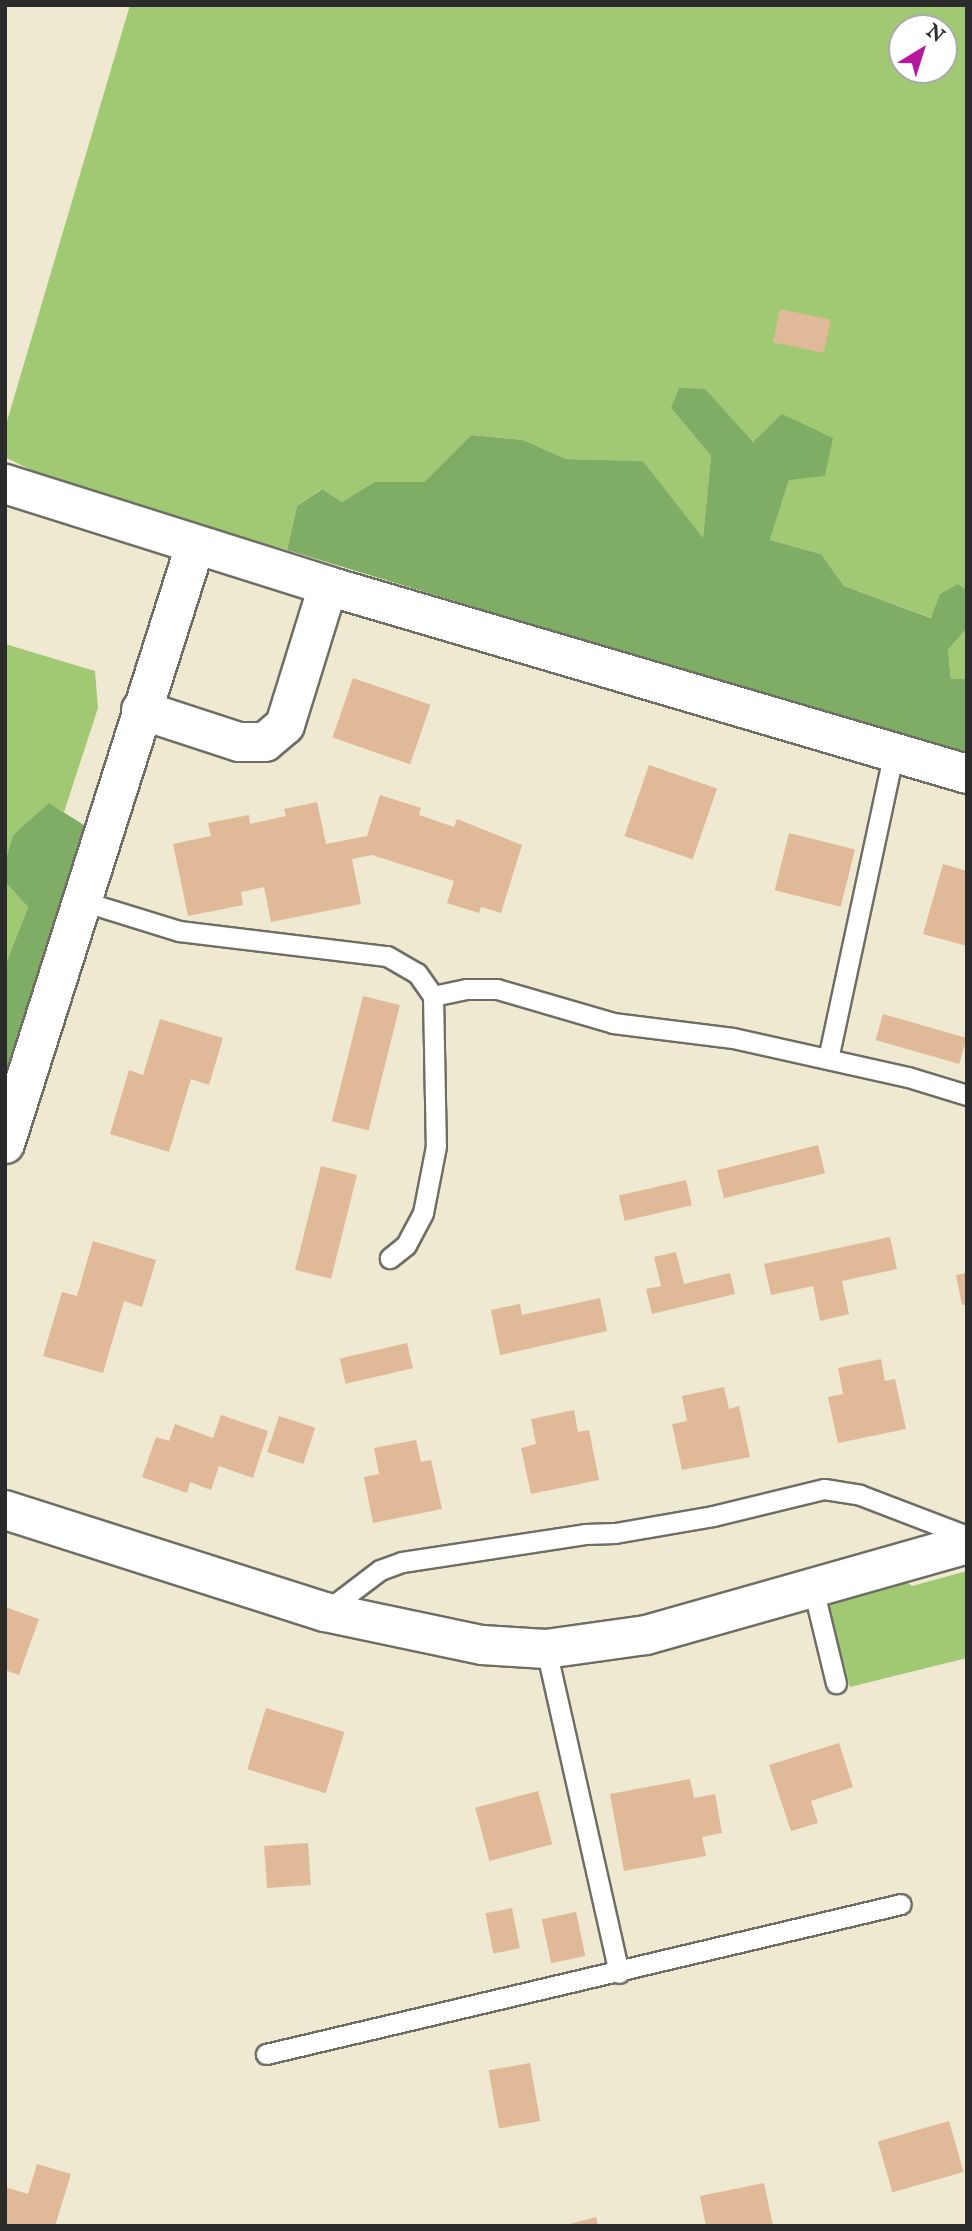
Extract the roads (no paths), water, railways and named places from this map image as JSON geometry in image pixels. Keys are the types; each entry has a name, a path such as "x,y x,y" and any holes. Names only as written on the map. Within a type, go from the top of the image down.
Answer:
{"street":[{"path":"5,484 195,546 967,774"},
{"path":"5,1144 195,546"},
{"path":"141,710 239,743 265,742 285,725 328,586"},
{"path":"5,1510 325,1612 481,1644 546,1649 646,1635 967,1544"}],"lane":[{"path":"828,1059 894,752"},
{"path":"82,901 179,931 387,956 416,973 433,996 436,1146 423,1213 406,1245 390,1258"},
{"path":"433,996 466,989 497,989 613,1023 733,1038 828,1059 967,1096"},
{"path":"325,1612 380,1570 402,1562 585,1534 615,1534 713,1516 824,1489 860,1495 967,1536"},
{"path":"813,1588 836,1683"},
{"path":"546,1649 618,1973"},
{"path":"266,2054 901,1904"}]}
